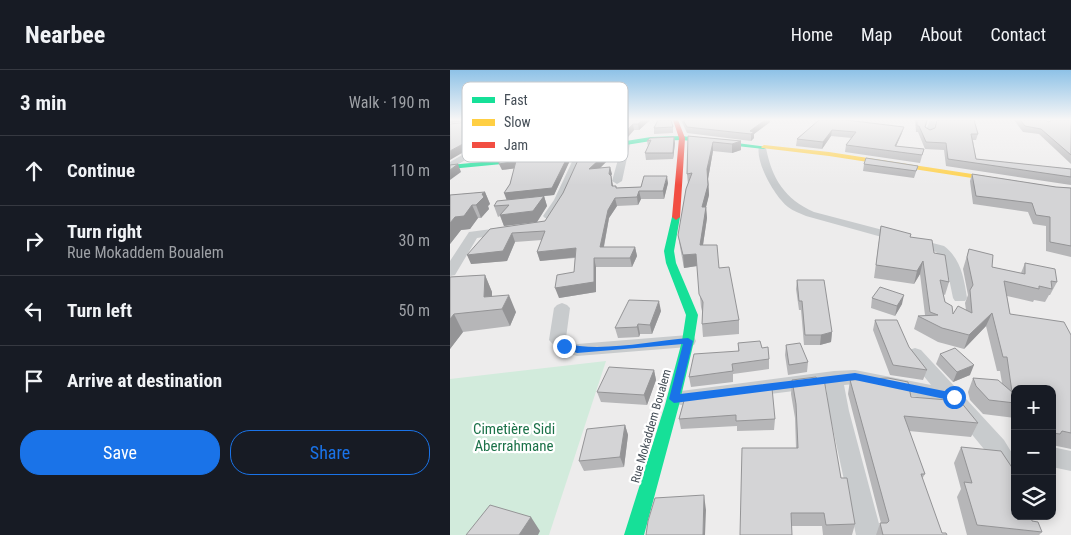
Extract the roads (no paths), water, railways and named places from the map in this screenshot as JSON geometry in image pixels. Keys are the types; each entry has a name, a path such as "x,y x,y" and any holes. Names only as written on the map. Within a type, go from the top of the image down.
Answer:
{"street":[{"name":"Rue Mokaddem Boualem","path":"634,535 674,399 688,341 692,315 671,263 670,250 678,208 682,142"},
{"path":"712,142 829,154 1008,182"},
{"path":"762,148 767,169 787,200 794,207 818,216 940,249 949,255 956,274 960,298"},
{"path":"450,167 462,160"},
{"path":"450,167 491,162"},
{"path":"542,227 559,200 576,162"},
{"path":"618,181 622,162"},
{"path":"540,202 559,200"},
{"path":"450,272 473,235 523,229"},
{"path":"562,308 557,340 564,346 577,350 688,341"},
{"path":"915,354 954,397 1005,448 1014,475"},
{"path":"674,399 855,376 954,397"},
{"path":"834,378 839,412 868,535"},
{"path":"1056,459 1071,461"}],"park label":[{"name":"Cimetière Sidi Aberrahmane","path":"514,438"}]}
